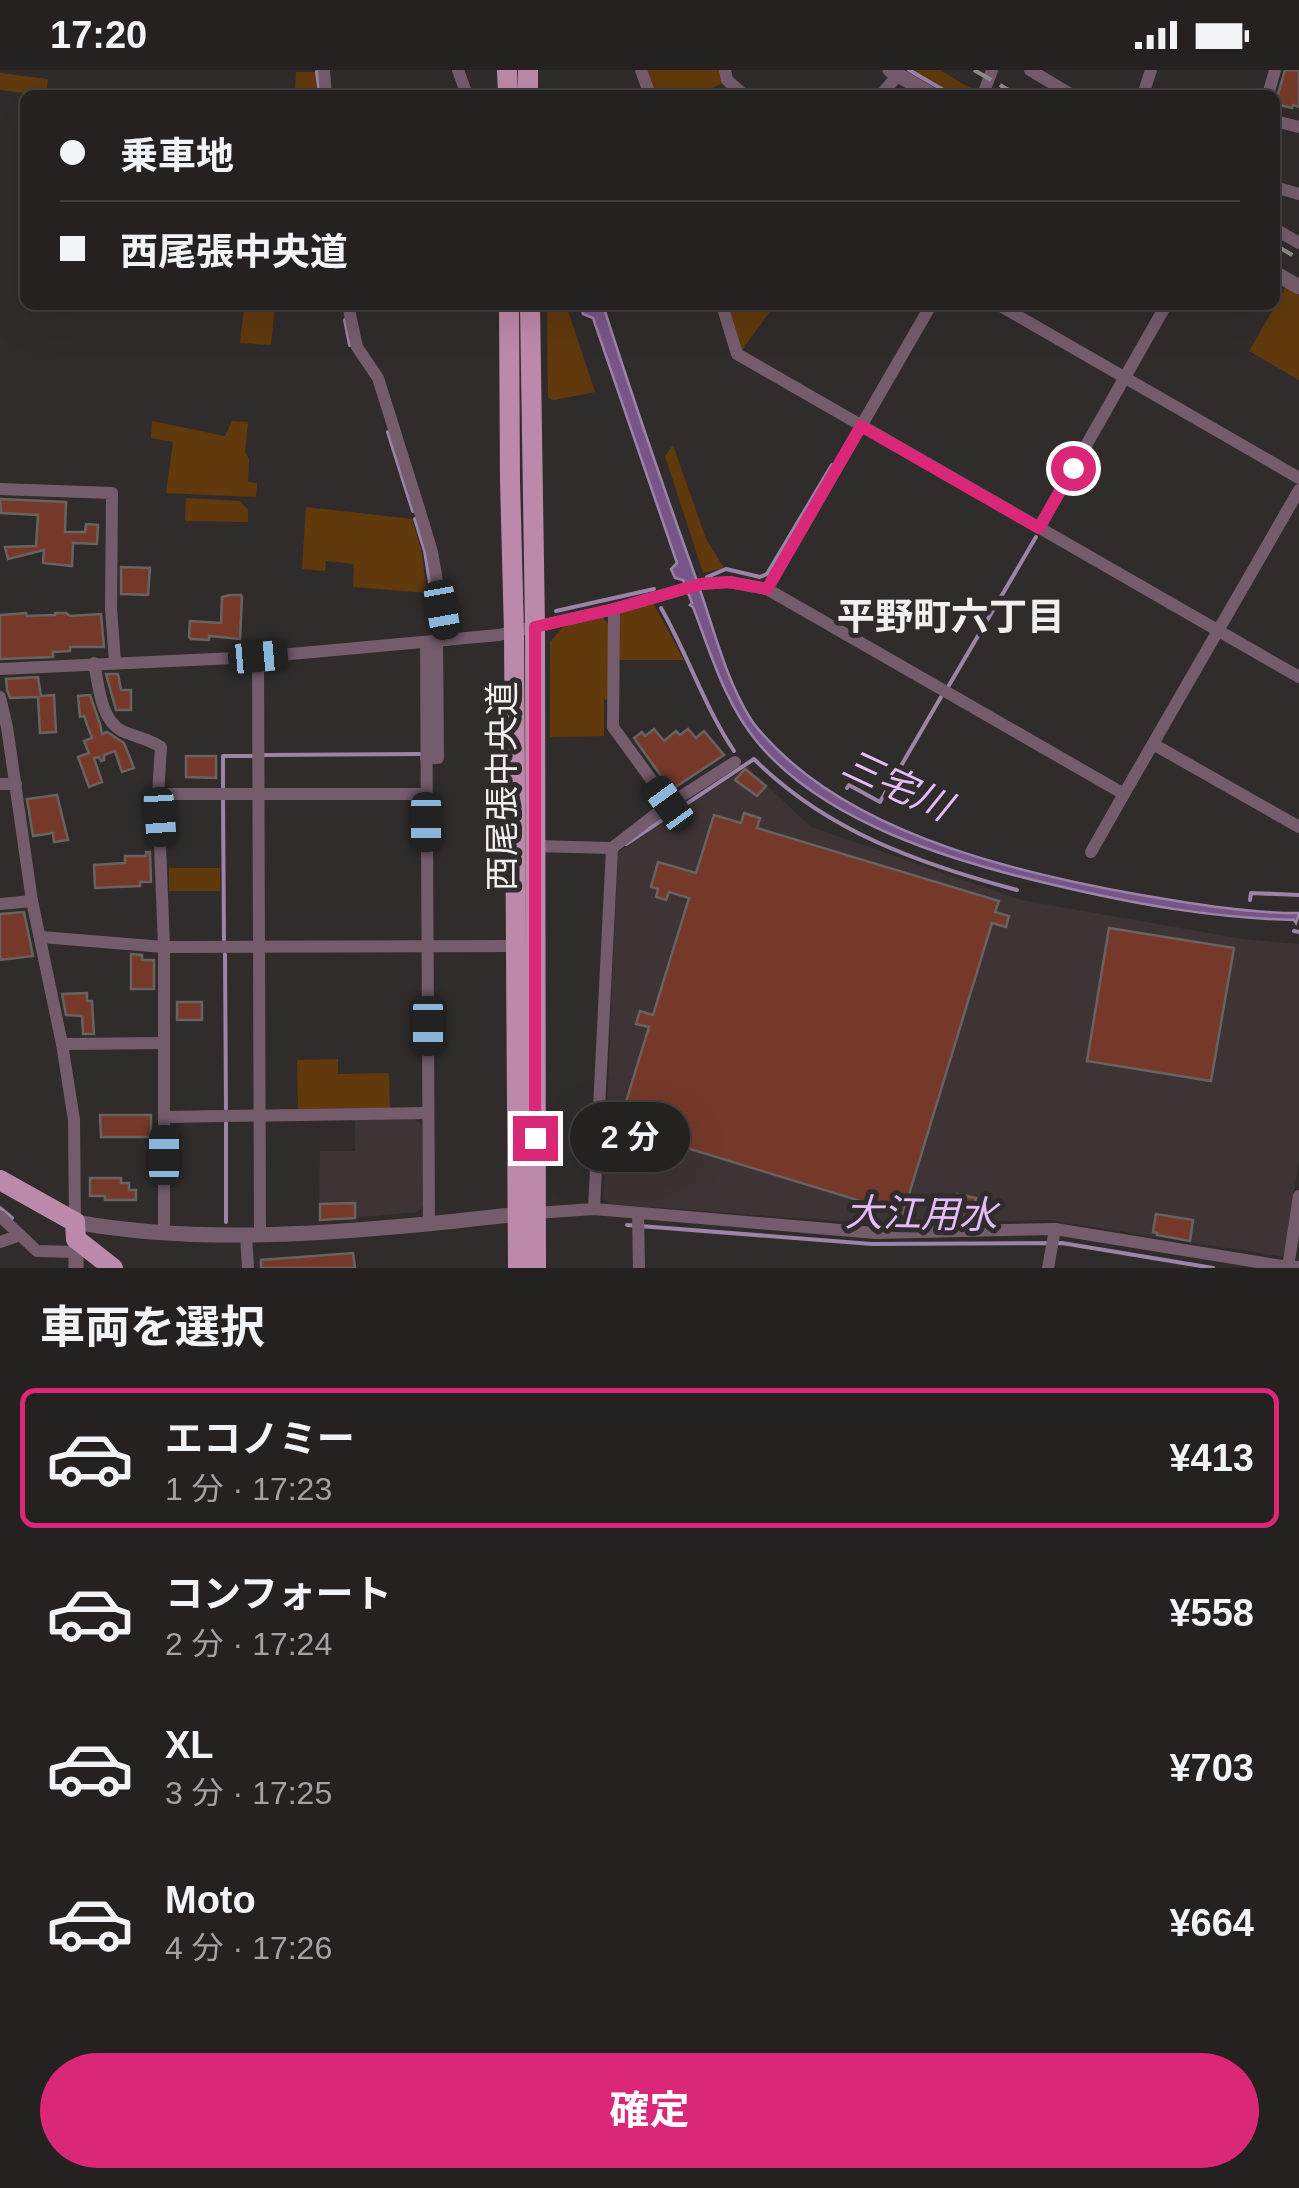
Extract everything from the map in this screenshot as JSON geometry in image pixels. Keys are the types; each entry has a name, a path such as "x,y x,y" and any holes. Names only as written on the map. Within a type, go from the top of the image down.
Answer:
{"main road":[{"name":"西尾張中央道","path":"509,310 510,481 524,629 535,846 526,1214 518,1268"},
{"name":"西尾張中央道","path":"530,310 516,946 526,1214 536,1268"},
{"path":"0,1180 76,1245 114,1268"}],"street":[{"path":"725,70 727,80 738,90"},
{"path":"1030,70 1064,90"},
{"path":"894,73 923,90"},
{"path":"349,310 357,346 378,378 432,552 437,641 426,758 429,1224"},
{"path":"724,310 738,354 1299,677"},
{"path":"767,589 928,310"},
{"path":"1007,310 1299,478"},
{"path":"1039,528 1163,310"},
{"path":"0,489 112,493 111,608 115,662"},
{"path":"1091,852 1299,490"},
{"path":"0,669 258,657 437,641 524,629 614,609 683,587 729,582 767,589 1124,794"},
{"path":"614,609 613,727 669,804"},
{"path":"248,1268 260,1115 258,657"},
{"path":"94,664 103,708 112,723 161,747 158,794 164,947 164,1232"},
{"path":"0,697 32,901 74,1120 76,1245"},
{"path":"1153,744 1299,827"},
{"path":"535,846 612,848 669,804 735,762"},
{"path":"0,784 16,784"},
{"path":"158,794 426,794"},
{"path":"594,1209 612,848"},
{"path":"0,904 32,901"},
{"path":"40,937 164,947 516,946"},
{"path":"62,1044 164,1043"},
{"path":"164,1117 428,1112"},
{"path":"1288,1267 1299,1196"},
{"path":"0,1216 36,1251 76,1245 112,1229 253,1236 594,1209 638,1221 1054,1238 1299,1267"},
{"path":"638,1221 638,1268"},
{"path":"0,1242 20,1235"},
{"path":"1048,1268 1054,1238"}],"shaded area":[{"path":"647,70 721,70 724,82 709,90 654,90"},
{"path":"913,70 940,70 972,89 947,90"},
{"path":"296,72 315,72 317,90 295,90"},
{"path":"0,73 48,79 47,89 52,90 20,92 0,90"},
{"path":"1286,287 1299,295 1299,380 1249,351 1273,310 1280,310 1280,297"},
{"path":"243,310 274,310 271,345 240,343"},
{"path":"547,310 568,310 595,392 548,398"},
{"path":"582,310 605,310 727,669 750,718 780,752 816,782 857,808 950,848 1047,876 1141,895 1240,910 1299,913 1296,923 1143,904 976,864 894,836 855,817 786,771 758,743 736,712 683,580 675,578 671,569 677,563 593,318"},
{"path":"728,310 771,310 741,351"},
{"path":"152,421 225,436 232,421 248,422 248,482 257,483 256,497 166,493 173,442 151,438"},
{"path":"673,445 706,539 724,568 703,573 665,456"},
{"path":"186,498 240,501 248,510 248,522 185,521"},
{"path":"306,507 412,519 427,593 353,587 354,564 326,561 325,571 302,569"},
{"path":"653,603 684,660 618,660 617,619 623,611"},
{"path":"602,617 609,625 609,699 604,700 604,736 550,737 550,642 564,626"},
{"path":"747,767 811,827 1021,900 1243,939 1299,944 1299,1160 1284,1257 1050,1220 877,1224 610,1204 603,1199 618,852"},
{"path":"169,868 220,868 220,891 169,891"},
{"path":"338,1059 338,1074 389,1073 390,1108 298,1109 297,1060"},
{"path":"415,1119 422,1125 423,1206 417,1212 319,1221 320,1151 355,1151 355,1120"}],"building":[{"path":"1285,70 1299,70 1299,107 1280,105"},
{"path":"0,499 66,502 65,532 85,532 86,524 98,525 97,544 73,543 72,566 43,563 44,550 8,559 5,547 36,546 38,515 1,513"},
{"path":"121,567 150,568 148,595 121,594"},
{"path":"222,597 242,597 240,639 191,639 190,621 221,623"},
{"path":"101,614 104,647 70,647 70,651 53,652 53,657 0,659 0,615"},
{"path":"106,674 118,674 121,690 131,690 131,710 116,710"},
{"path":"38,677 41,696 54,695 56,732 40,733 38,697 10,698 7,690 6,679"},
{"path":"90,695 102,734 107,732 124,743 134,768 122,772 115,751 104,755 101,761 94,758 102,782 89,787 78,757 89,753 84,741 92,738 84,716 80,717 78,696"},
{"path":"654,729 664,741 676,731 680,735 688,729 696,738 704,731 724,755 671,790 634,738"},
{"path":"186,756 216,756 216,778 186,777"},
{"path":"745,769 766,786 757,796 735,780"},
{"path":"57,795 68,840 54,842 53,833 33,836 27,799"},
{"path":"744,813 760,818 757,828 999,901 995,912 1009,916 1006,927 992,923 903,1214 677,1145 670,1162 664,1160 663,1165 633,1156 640,1134 618,1128 649,1027 636,1024 640,1011 653,1015 689,898 669,892 666,900 656,897 658,889 651,887 658,862 696,873 714,815 741,823"},
{"path":"150,852 151,882 95,888 94,865 125,863 125,856 146,856"},
{"path":"24,912 33,956 0,960 0,914"},
{"path":"1109,928 1234,948 1211,1081 1087,1061"},
{"path":"131,954 142,955 142,960 154,960 154,989 131,989"},
{"path":"87,993 87,1001 92,1001 94,1034 83,1034 82,1016 66,1015 62,994"},
{"path":"177,1002 202,1002 202,1020 177,1020"},
{"path":"100,1115 151,1115 151,1137 101,1137"},
{"path":"90,1178 121,1178 121,1183 129,1183 129,1190 136,1190 136,1200 90,1196"},
{"path":"957,1194 976,1198 970,1221 951,1216"},
{"path":"355,1203 355,1218 320,1220 320,1204"},
{"path":"1156,1214 1193,1220 1190,1241 1153,1232"},
{"path":"353,1253 355,1268 261,1268 261,1260"}],"waterway":[{"path":"909,70 943,90"},
{"path":"317,72 319,87"},
{"path":"345,320 350,345"},
{"path":"388,432 413,511"},
{"path":"707,577 726,569 760,577 767,574 832,465"},
{"path":"415,519 425,551 437,628"},
{"path":"948,687 1036,537"},
{"path":"556,611 654,589"},
{"path":"661,608 734,751"},
{"name":"三宅川","path":"847,788 849,785 880,802 941,697"},
{"path":"264,755 420,754"},
{"path":"223,788 223,756 252,756"},
{"path":"626,844 754,759 812,806 876,842 945,869 1017,890"},
{"path":"223,800 224,940"},
{"path":"1250,900 1251,893 1299,895"},
{"path":"1294,931 1299,932"},
{"path":"225,954 226,1109"},
{"path":"226,1123 226,1222"},
{"path":"0,1208 12,1218"},
{"name":"大江用水","path":"627,1225 872,1244 1062,1243 1213,1268"}],"railway":[{"path":"974,70 1008,90"},
{"path":"1280,248 1299,259"}],"district":[{"name":"平野町六丁目","path":"951,617"}],"route":[{"path":"535,1138 535,627 701,584 729,582 767,589 861,426 1039,528 1073,468"}]}
